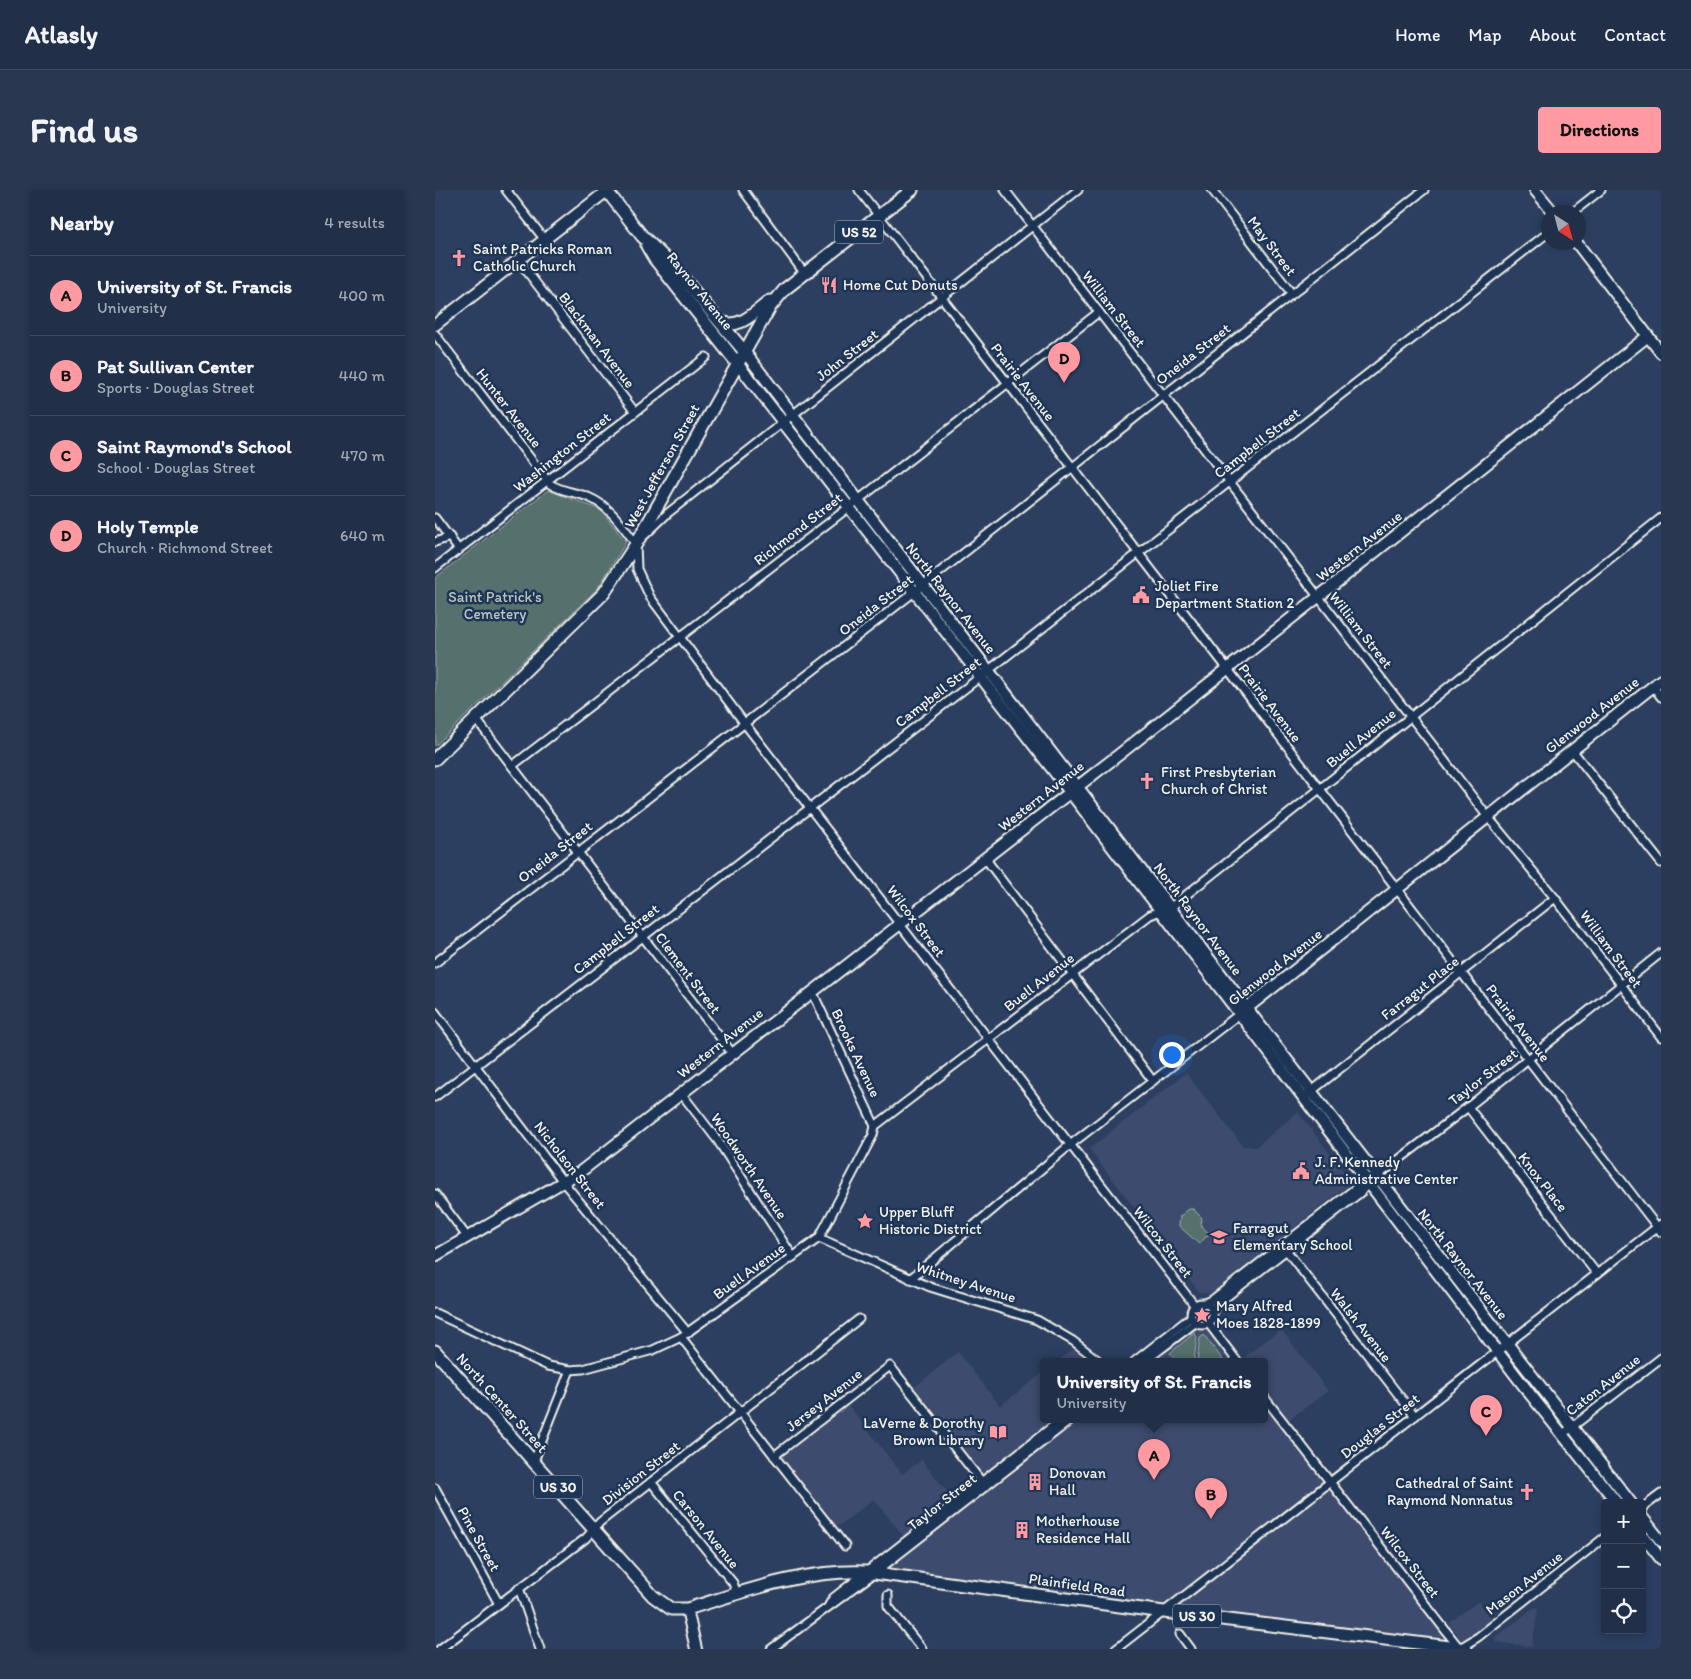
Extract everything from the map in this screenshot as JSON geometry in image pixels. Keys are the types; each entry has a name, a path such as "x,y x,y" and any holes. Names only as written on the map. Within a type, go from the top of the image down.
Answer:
{"main road":[{"path":"435,326 607,190"},
{"name":"Raynor Avenue","path":"607,190 642,236 654,258 737,363"},
{"name":"West Jefferson Street","path":"435,760 604,593 636,544 743,351 770,307 785,289 912,190"},
{"path":"1535,190 1547,205"},
{"name":"Raynor Avenue","path":"642,236 673,266 743,351"},
{"path":"1582,250 1661,353"},
{"name":"US 52","path":"717,319 726,325 735,325 785,289"},
{"name":"Western Avenue","path":"435,1256 564,1183 1074,790 1648,336"},
{"name":"North Raynor Avenue","path":"743,351 989,670 1160,911 1238,1015 1614,1499"},
{"name":"North Raynor Avenue","path":"737,363 913,593 980,677 1171,907 1507,1345 1628,1499"},
{"name":"Glenwood Avenue","path":"1238,1015 1657,683"},
{"path":"1336,1142 1345,1135"},
{"name":"North Center Street","path":"435,1351 660,1603 671,1609 687,1609"},
{"path":"1646,1522 1661,1541"},
{"path":"1646,1540 1661,1559"},
{"name":"Plainfield Road","path":"687,1609 814,1573 840,1570 871,1572 1164,1612 1461,1649"},
{"path":"687,1609 696,1649"}],"street":[{"path":"506,190 545,240"},
{"path":"743,190 805,274"},
{"name":"Prairie Avenue","path":"859,190 1396,890 1660,1228"},
{"name":"William Street","path":"1005,190 1488,817 1555,898 1661,1038"},
{"name":"John Street","path":"636,544 668,513 1078,190"},
{"name":"May Street","path":"1213,190 1292,294"},
{"name":"Oneida Street","path":"435,963 913,593 1423,190"},
{"path":"1582,205 1601,190"},
{"name":"Campbell Street","path":"435,1097 980,677 1541,238"},
{"name":"Blackman Avenue","path":"519,261 635,412"},
{"name":"Richmond Street","path":"511,766 681,637 1099,312"},
{"name":"Hunter Avenue","path":"435,334 548,480 556,488 586,496 601,503 613,513 636,544"},
{"name":"Washington Street","path":"435,568 706,357"},
{"path":"435,518 459,550"},
{"name":"Buell Avenue","path":"435,1313 549,1366 570,1370 583,1369 653,1350 681,1338 819,1238 873,1134 875,1126 987,1038 1150,915 1171,907 1661,518"},
{"path":"435,542 450,538"},
{"name":"Wilcox Street","path":"636,544 637,569 642,584 745,724 901,923 1070,1145 1199,1305"},
{"path":"1657,683 1661,697"},
{"name":"Clement Street","path":"475,719 732,1054"},
{"path":"1572,750 1661,863"},
{"path":"985,858 1153,1081"},
{"name":"Farragut Place","path":"1303,1098 1555,898"},
{"name":"Taylor Street","path":"1212,1312 1216,1305 1361,1192 1368,1183 1468,1107 1661,953"},
{"name":"Brooks Avenue","path":"812,991 875,1126"},
{"name":"Nicholson Street","path":"435,1012 564,1183 687,1332"},
{"name":"Glenwood Avenue","path":"910,1279 1070,1145 1238,1015"},
{"name":"Woodworth Avenue","path":"681,1092 718,1141 793,1257"},
{"name":"Knox Place","path":"1468,1107 1597,1274"},
{"name":"Taylor Street","path":"1199,1305 1212,1300 1357,1187 1368,1183"},
{"path":"435,1194 468,1238"},
{"name":"Douglas Street","path":"1117,1649 1597,1274 1660,1228"},
{"name":"Whitney Avenue","path":"819,1238 910,1279 1037,1320 1073,1341 1095,1358"},
{"name":"Walsh Avenue","path":"1286,1250 1415,1416"},
{"path":"1199,1305 1209,1306 1212,1312 1208,1323 1202,1325 1193,1320 1191,1311 1199,1305"},
{"name":"Division Street","path":"440,1649 586,1538 594,1528 651,1482 859,1319"},
{"path":"1139,1358 1193,1320"},
{"path":"1149,1358 1193,1320"},
{"path":"1208,1323 1235,1358"},
{"path":"681,1338 845,1546"},
{"name":"Caton Avenue","path":"1563,1434 1661,1358"},
{"name":"Jersey Avenue","path":"775,1456 890,1366 983,1484"},
{"path":"534,1461 570,1370"},
{"name":"Wilcox Street","path":"1268,1402 1461,1649"},
{"name":"Taylor Street","path":"771,1649 829,1605 833,1598 871,1572 983,1484 1057,1423"},
{"name":"Taylor Street","path":"983,1484 1067,1423"},
{"name":"Carson Avenue","path":"651,1482 733,1583 737,1594"},
{"name":"Pine Street","path":"435,1488 499,1604"},
{"path":"1646,1505 1661,1494"},
{"name":"Mason Avenue","path":"1461,1649 1601,1540"},
{"path":"519,1588 540,1649"},
{"path":"888,1595 889,1606 922,1649"},
{"path":"1179,1634 1191,1649"}],"shaded area":[{"name":"Farragut Elementary School","path":"1186,1073 1243,1146 1256,1147 1298,1112 1352,1182 1211,1294 1199,1292 1089,1149"},
{"path":"1196,1318 1204,1322 1232,1358 1144,1358"},
{"path":"1281,1329 1328,1391 1284,1423 1455,1646 879,1571 911,1546 874,1499 833,1530 776,1457 846,1402 902,1474 922,1460 960,1508 986,1487 911,1390 958,1352 1000,1406 1040,1375 1040,1423 1268,1423 1268,1358 1243,1358"},
{"path":"1077,1346 1091,1358 1061,1358"},
{"path":"1479,1601 1493,1620 1466,1639 1461,1639 1449,1623"},
{"path":"1535,1607 1538,1608 1532,1647 1496,1642 1495,1638"}],"green space":[{"name":"Saint Patrick's Cemetery","path":"548,490 601,510 626,542 598,588 435,746 435,578"},
{"path":"1189,1209 1193,1209 1202,1218 1201,1225 1209,1234 1199,1244 1179,1226 1180,1216"},
{"path":"1194,1333 1197,1337 1194,1358 1174,1358 1170,1353"},
{"path":"1204,1335 1221,1358 1197,1358 1200,1338"}],"place":[{"name":"Saint Patricks Roman Catholic Church","path":"459,258"},
{"name":"Home Cut Donuts","path":"829,285"},
{"name":"Holy Temple","path":"1064,383"},
{"name":"Joliet Fire Department Station 2","path":"1141,595"},
{"name":"First Presbyterian Church of Christ","path":"1147,781"},
{"name":"J. F. Kennedy Administrative Center","path":"1301,1171"},
{"name":"Upper Bluff Historic District","path":"865,1221"},
{"name":"Farragut Elementary School","path":"1219,1237"},
{"name":"Mary Alfred Moes 1828-1899","path":"1202,1315"},
{"name":"LaVerne & Dorothy Brown Library","path":"998,1432"},
{"name":"Saint Raymond's School","path":"1486,1436"},
{"name":"University of St. Francis","path":"1154,1480"},
{"name":"Donovan Hall","path":"1035,1482"},
{"name":"Cathedral of Saint Raymond Nonnatus","path":"1527,1492"},
{"name":"Pat Sullivan Center","path":"1211,1519"},
{"name":"Motherhouse Residence Hall","path":"1022,1530"}]}
